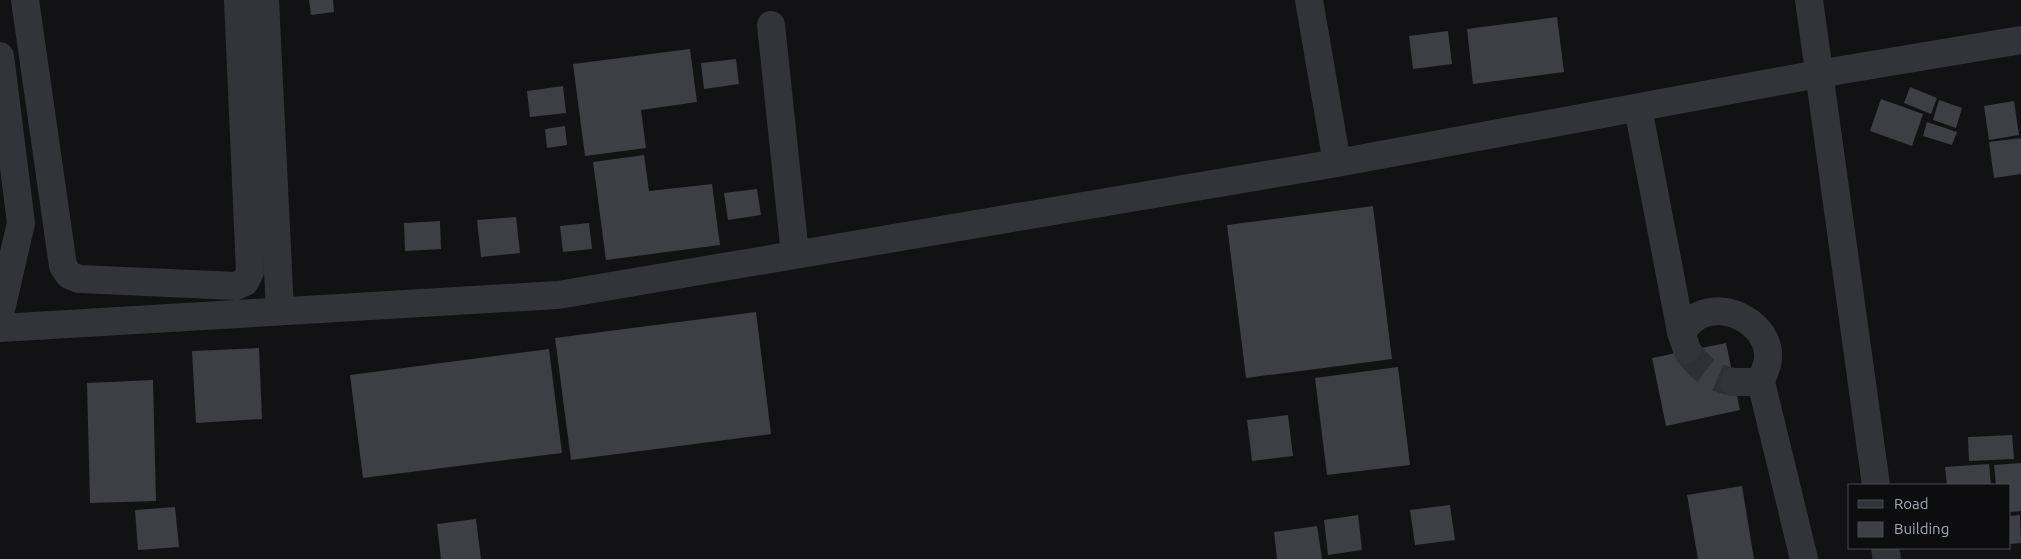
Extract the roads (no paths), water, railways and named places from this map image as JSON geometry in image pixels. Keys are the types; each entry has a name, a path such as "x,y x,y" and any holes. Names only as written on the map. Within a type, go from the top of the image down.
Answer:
{"street":[{"path":"25,0 63,266 69,275 79,279 236,286 245,282 250,272 238,0"},
{"path":"265,0 280,311"},
{"path":"1309,0 1337,163"},
{"path":"1809,0 1876,484"},
{"path":"771,25 794,254"},
{"path":"0,328 558,295 1337,163 1818,74 2021,40"},
{"path":"0,56 21,223 0,314"},
{"path":"1638,108 1684,341 1699,316 1722,311 1745,318 1762,335 1768,358 1761,382 1804,559"},
{"path":"1734,382 1761,382"}],"tunnel":[{"path":"1687,350 1707,372 1734,382"}]}
